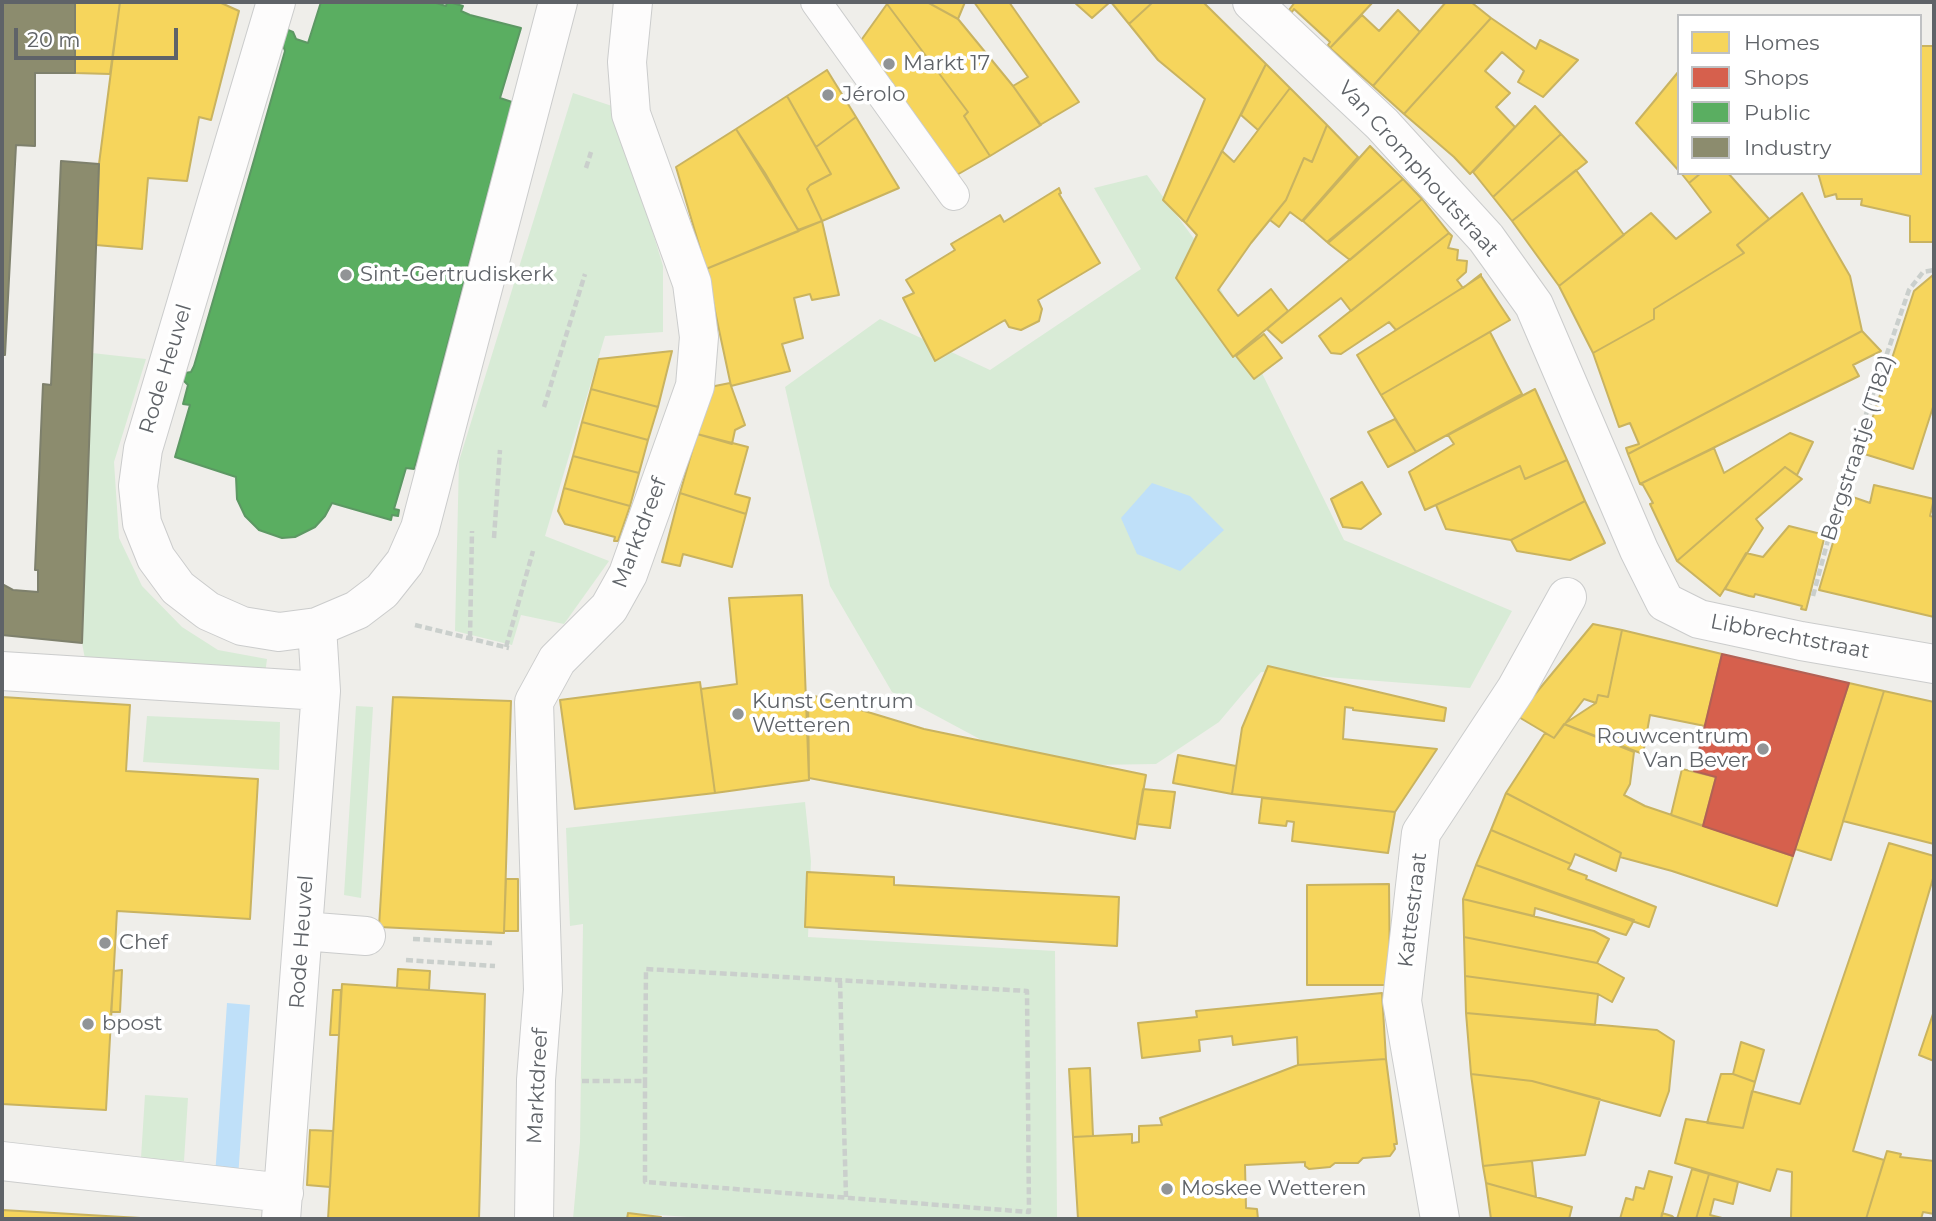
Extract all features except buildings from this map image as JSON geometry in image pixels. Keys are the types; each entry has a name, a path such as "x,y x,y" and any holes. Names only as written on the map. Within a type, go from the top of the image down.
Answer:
{"street":[{"name":"Rode Heuvel","path":"276,2 143,449 138,486 142,523 156,558 178,588 208,611 242,626 279,632 317,627 351,614 382,591 405,562 420,528 558,2"},
{"name":"Marktdreef","path":"534,1219 536,1080 543,990 534,702 557,660 609,608 628,574 695,386 699,337 692,283 631,114 627,62 633,2"},
{"name":"Van Cromphoutstraat","path":"1252,2 1382,124 1486,238 1534,305 1639,550"},
{"name":"Libbrechtstraat","path":"1639,550 1665,602 1699,619 1801,641 1934,664"},
{"name":"Kattestraat","path":"1440,1219 1402,1001 1421,833 1516,689 1567,597"},
{"name":"Rode Heuvel","path":"2,1161 282,1206 321,691 317,627"},
{"path":"2,671 321,691"},
{"path":"302,942 353,946"}],"lane":[{"path":"817,2 954,195"}],"path":[{"name":"Bergstraatje (T182)","path":"1801,641 1847,469 1909,290 1923,272 1934,270"},
{"path":"544,407 585,274"},
{"path":"494,538 500,450"},
{"path":"506,648 533,551"},
{"path":"427,628 470,639"},
{"path":"353,946 542,957"},
{"path":"353,946 542,957"},
{"path":"646,969 840,981 1027,991 1029,1212 645,1182 646,969"},
{"path":"840,981 846,1197"},
{"path":"536,1080 645,1081"}],"green space":[{"path":"573,93 615,107 663,266 663,332 605,336 545,536 609,561 564,624 521,615 512,645 455,631 459,461"},
{"path":"1147,175 1200,247 1344,540 1512,611 1470,688 1261,672 1219,722 1156,764 1030,766 892,692 830,586 785,387 880,319 990,370 1141,269 1094,188"},
{"path":"92,353 146,359 114,462 119,538 142,586 182,627 218,650 267,659 265,674 85,659 82,643"},
{"path":"356,706 373,707 361,898 344,895"},
{"path":"147,716 280,722 279,770 143,762"},
{"path":"805,802 811,861 808,937 1055,951 1057,1219 720,1219 628,1213 627,1219 573,1219 580,1142 583,924 570,926 566,828"},
{"path":"145,1095 188,1098 184,1161 141,1158"}],"water":[{"path":"1152,483 1190,496 1224,530 1180,571 1137,554 1121,518"},
{"path":"227,1003 250,1005 238,1178 215,1176"}],"place":[{"name":"Markt 17","path":"889,64"},
{"name":"Jérolo","path":"828,95"},
{"name":"Sint-Gertrudiskerk","path":"346,275"},
{"name":"Kunst Centrum Wetteren","path":"738,714"},
{"name":"Rouwcentrum Van Bever","path":"1763,749"},
{"name":"Chef","path":"105,943"},
{"name":"bpost","path":"88,1024"},
{"name":"Moskee Wetteren","path":"1167,1189"}]}
